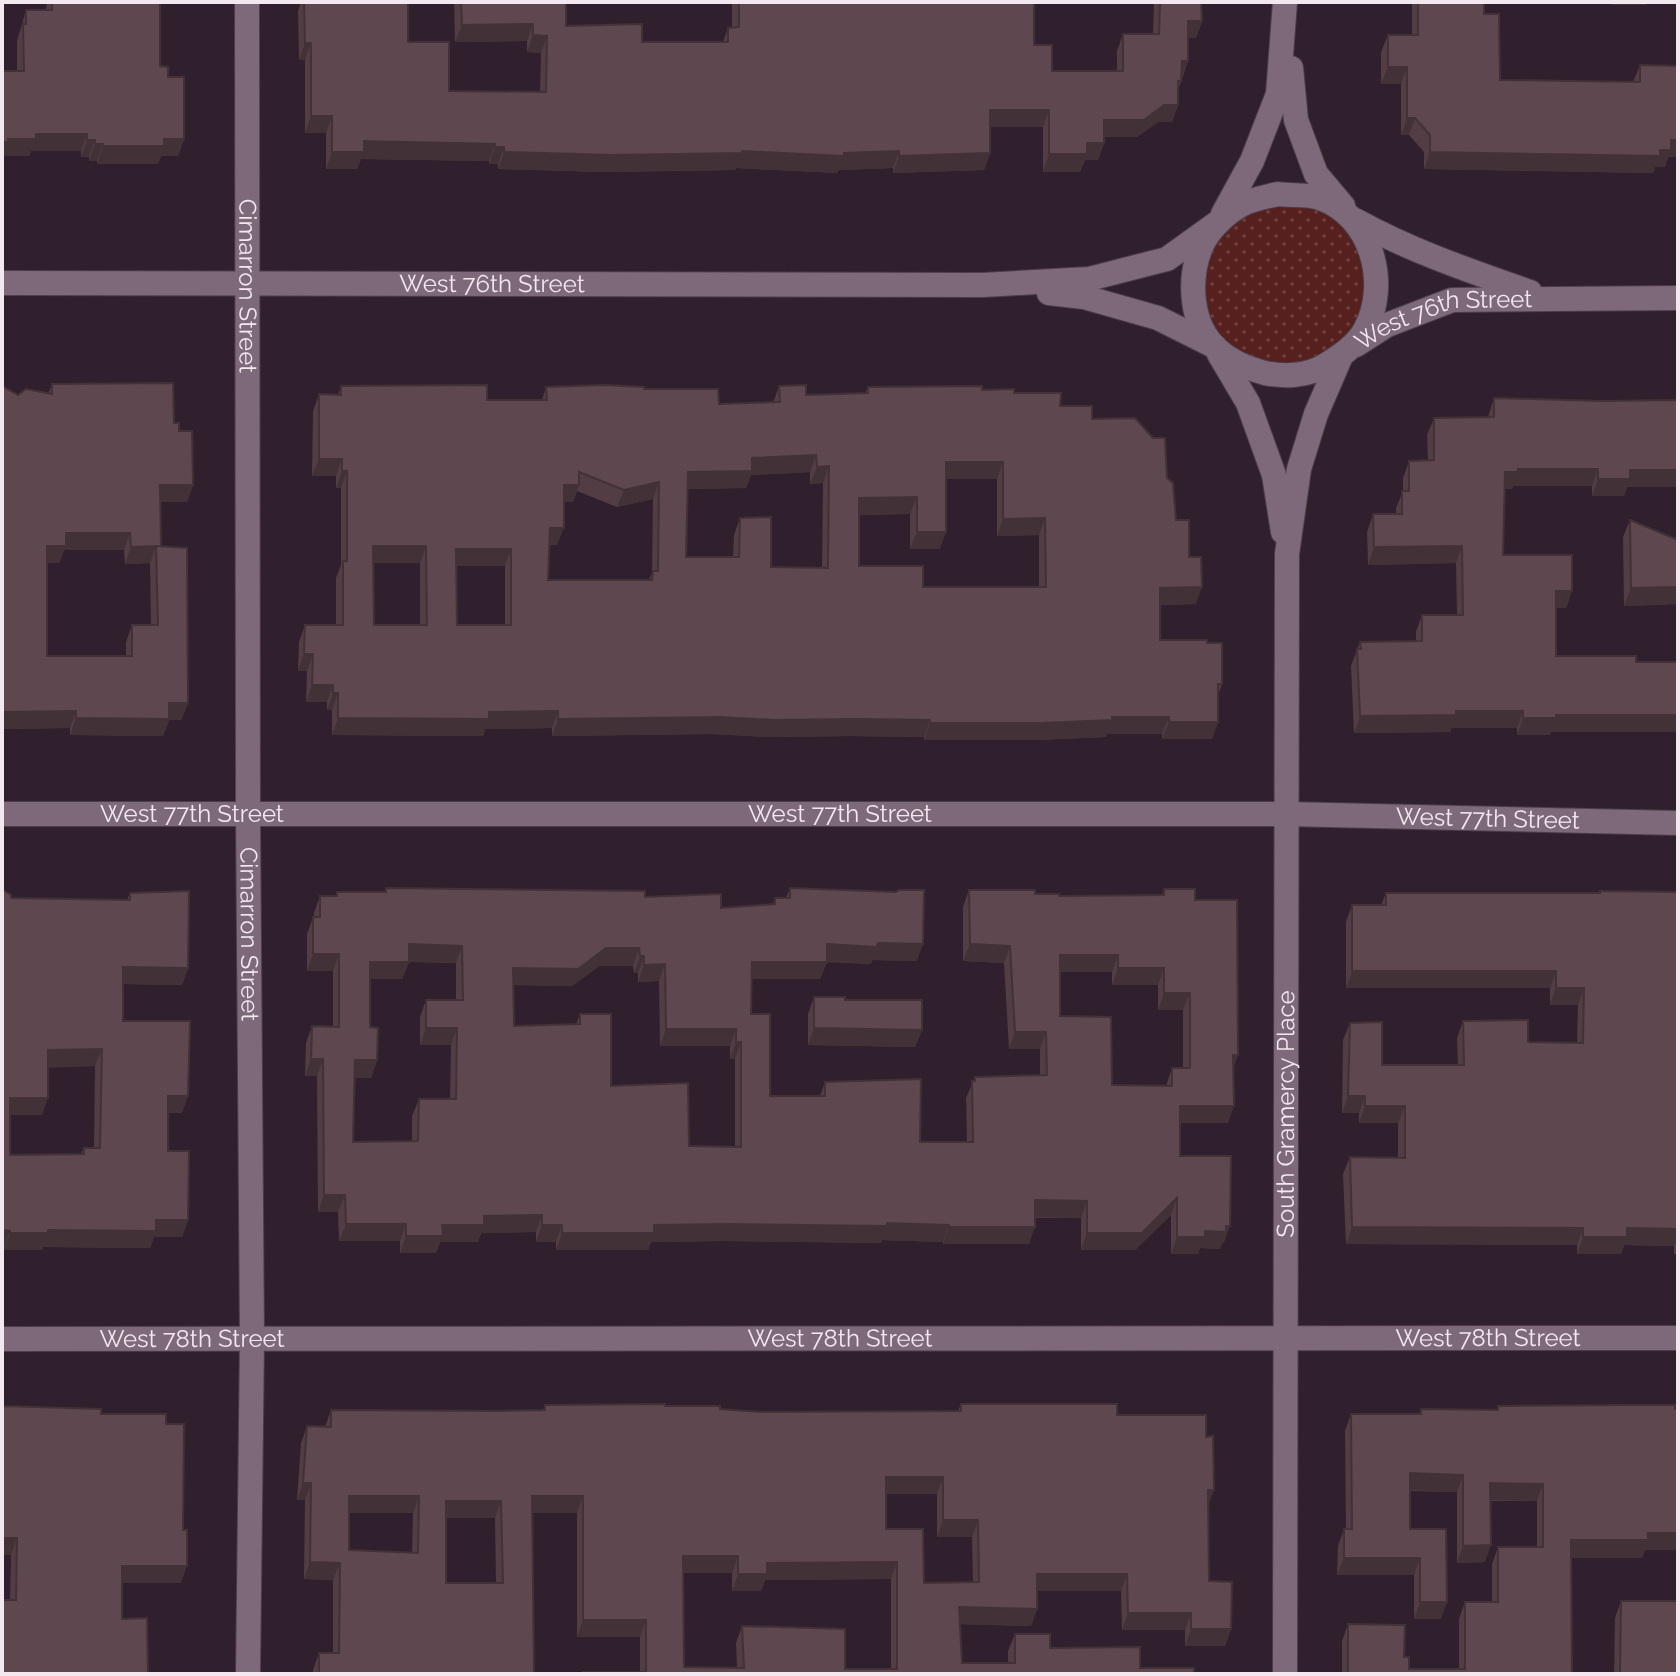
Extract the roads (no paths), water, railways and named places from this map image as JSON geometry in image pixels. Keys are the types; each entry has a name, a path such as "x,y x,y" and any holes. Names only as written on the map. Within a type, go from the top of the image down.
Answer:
{"street":[{"name":"Cimarron Street","path":"247,2 252,1339 248,1674"},
{"path":"1285,7 1296,120 1316,174 1354,219 1373,252 1377,294 1364,331 1342,354 1315,371 1280,376 1241,366 1214,347 1197,321 1192,283 1201,246 1219,222 1252,161 1278,94 1285,7"},
{"path":"1219,222 1244,203 1278,194 1320,198 1354,219"},
{"name":"West 76th Street","path":"1354,219 1391,240 1448,264 1548,298"},
{"name":"West 76th Street","path":"2,283 983,285 1089,279 1167,259 1219,222"},
{"name":"West 76th Street","path":"983,285 1084,297 1158,318 1214,347"},
{"name":"West 76th Street","path":"1342,354 1387,325 1452,300 1678,298"},
{"name":"South Gramercy Place","path":"1214,347 1248,403 1274,475 1287,554"},
{"name":"South Gramercy Place","path":"1285,1674 1287,554 1299,469 1316,414 1342,354"},
{"name":"West 77th Street","path":"2,814 1286,814 1678,823"},
{"name":"West 78th Street","path":"2,1339 1678,1338"}]}
